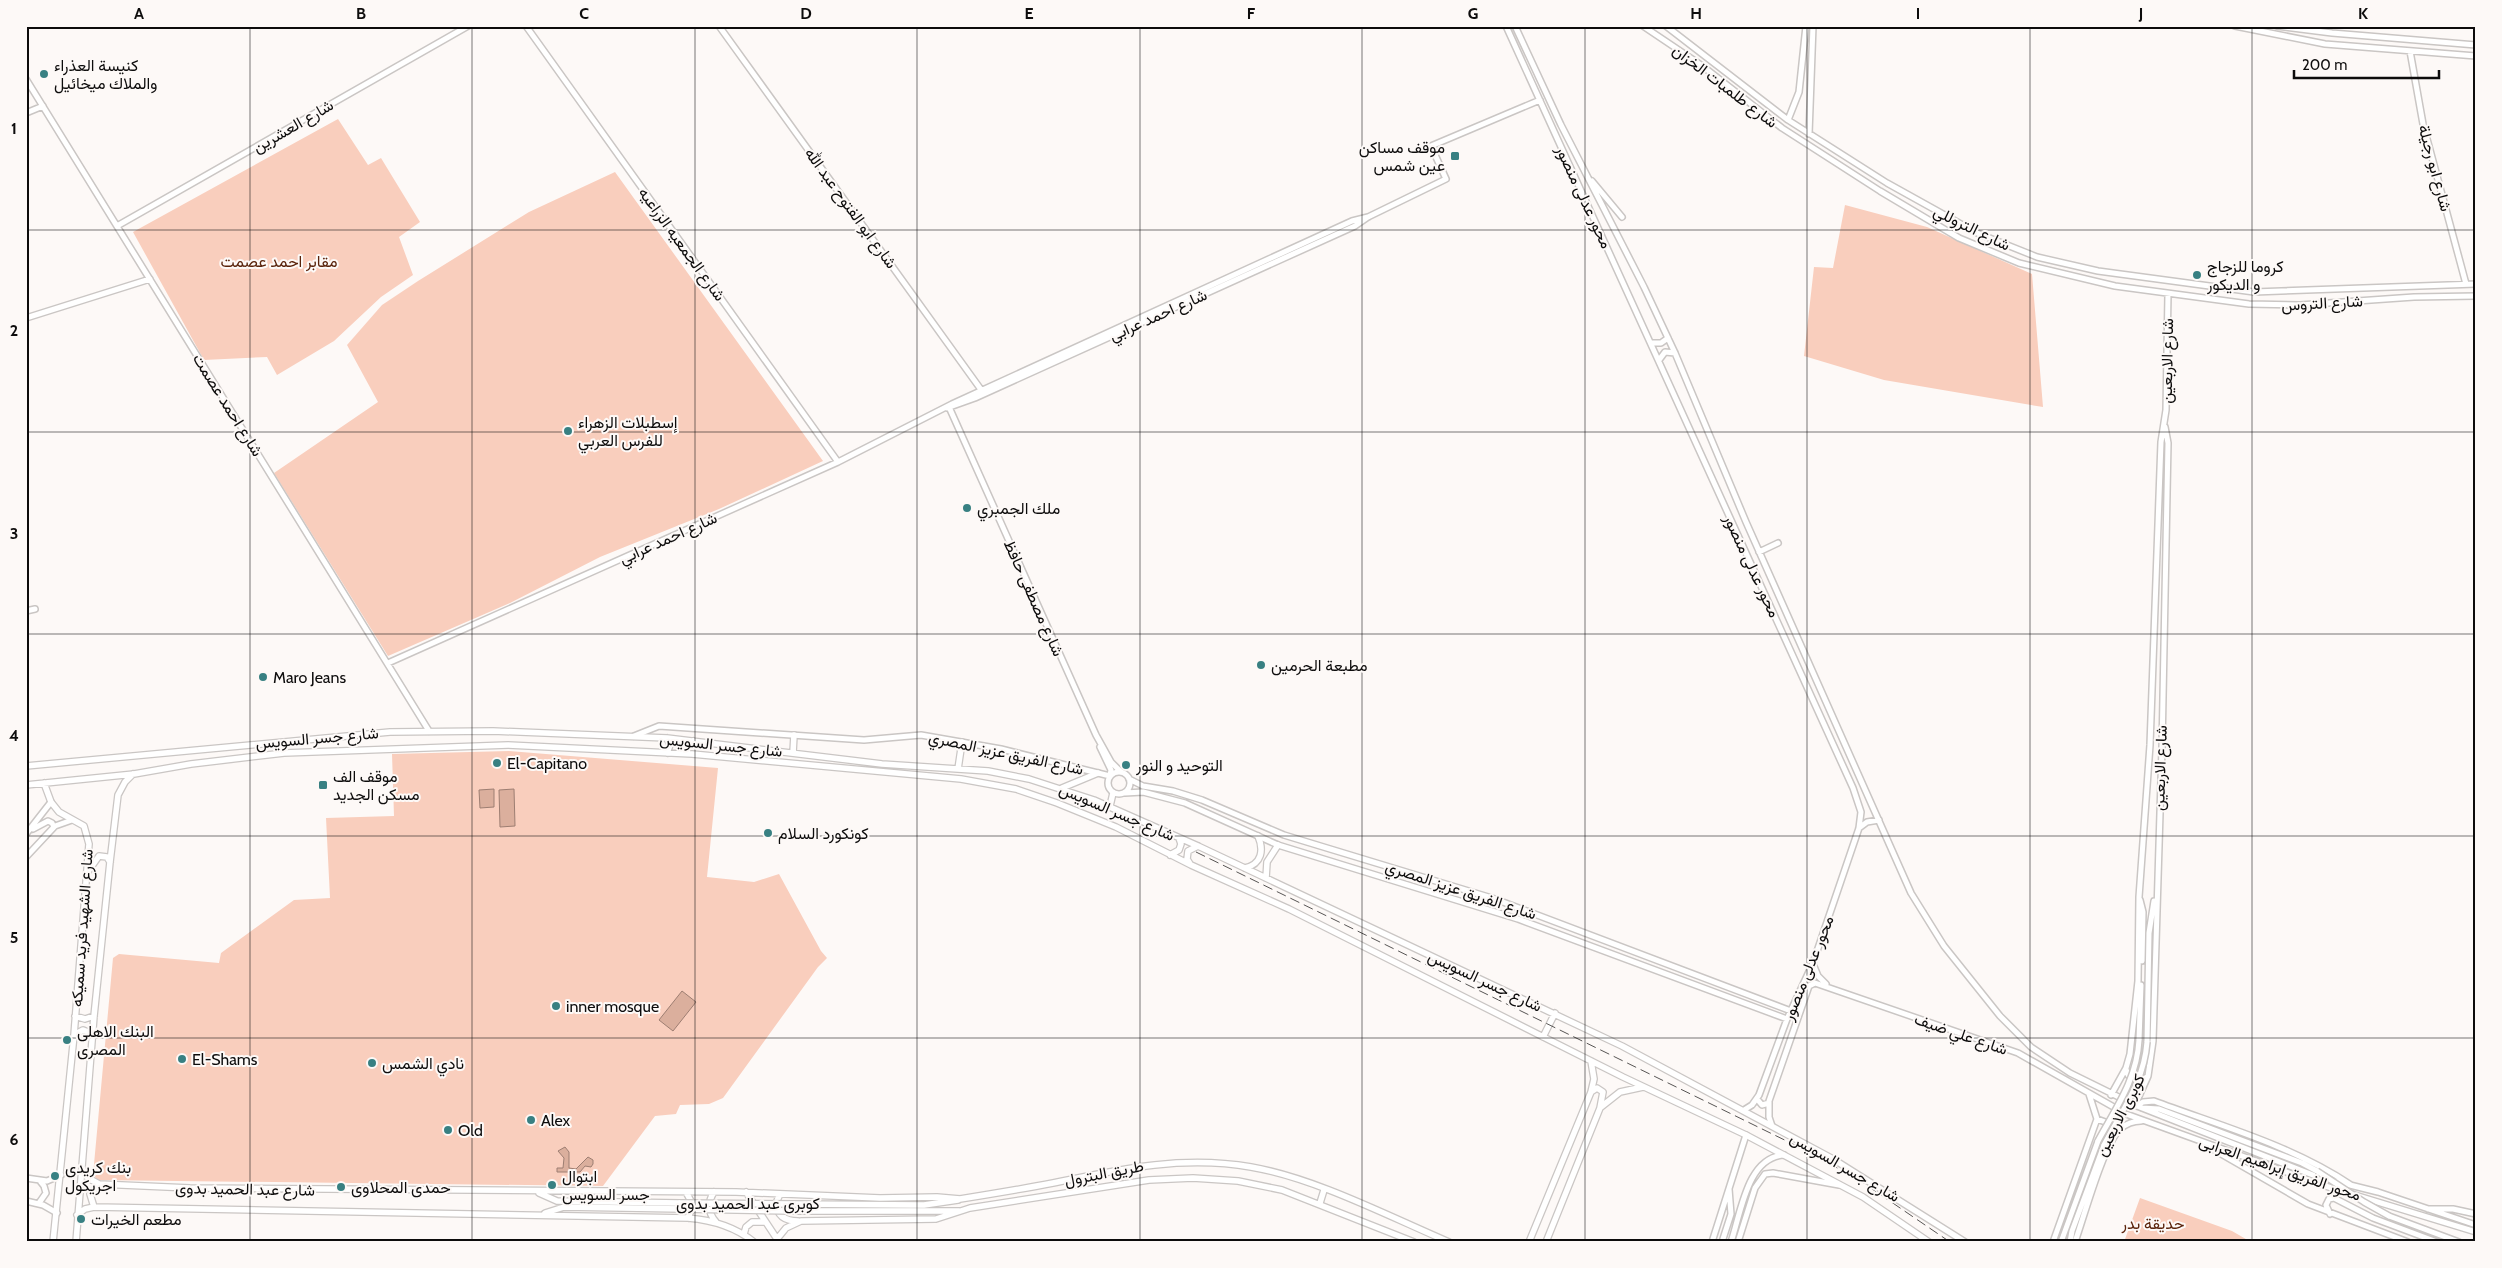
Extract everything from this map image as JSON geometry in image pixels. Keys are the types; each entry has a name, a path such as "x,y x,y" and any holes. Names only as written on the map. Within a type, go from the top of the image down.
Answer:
{"main road":[{"name":"شارع جسر السويس","path":"26,766 390,732 429,731 667,738 882,764 1003,774 1062,788 1110,806 1198,846 1555,1013 1744,1110 1873,1182 1965,1242"},
{"path":"793,753 794,735"},
{"path":"667,738 670,745 667,753"},
{"path":"692,754 683,749 693,741"},
{"path":"958,769 962,742"},
{"name":"شارع جسر السويس","path":"26,785 134,774 250,756 364,749 508,745 692,754 993,784 1037,796 1078,811 1289,910 1590,1061 1784,1154 1875,1205 1929,1242"},
{"path":"1062,788 1098,773"},
{"name":"شارع الشهيد فريد سميكه","path":"76,1242 94,1016 118,795 125,782 134,774"},
{"name":"شارع الشهيد فريد سميكه","path":"44,783 51,802 64,816 84,826 88,835 87,873 74,1035 53,1242"},
{"path":"1110,806 1114,793"},
{"path":"1245,868 1254,864 1260,857 1262,847 1258,836"},
{"path":"1170,854 1179,850 1181,844 1179,838"},
{"path":"1266,878 1267,862 1278,845"},
{"path":"1190,865 1187,855 1190,848 1198,846"},
{"path":"87,873 99,856 107,857 110,862"},
{"path":"1543,1037 1555,1013"},
{"path":"75,1016 85,1019 94,1016"},
{"path":"74,1035 83,1030 93,1034"},
{"path":"1529,1242 1591,1092 1594,1073 1590,1061"},
{"path":"1600,1108 1620,1092 1646,1087"},
{"path":"1546,1242 1600,1108 1603,1092 1597,1088 1591,1092"},
{"name":"طريق البترول","path":"746,1192 880,1198 936,1196 960,1199 1134,1166 1176,1162 1204,1162 1250,1167 1295,1178 1449,1242"},
{"path":"82,1168 88,1178 99,1184 92,1189 90,1194 94,1207"},
{"name":"طريق البترول","path":"801,1221 936,1219 961,1211 1134,1182 1178,1178 1215,1179 1253,1184 1290,1193 1320,1203 1414,1242"},
{"name":"شارع عبد الحميد بدوى","path":"99,1184 209,1189 746,1192"},
{"path":"1320,1203 1324,1190"},
{"name":"كوبرى عبد الحميد بدوى","path":"538,1192 549,1198 562,1201 792,1210 961,1211"},
{"path":"686,1192 693,1205 688,1218"},
{"path":"714,1192 709,1206 716,1222"},
{"path":"746,1192 778,1241 786,1228 801,1221"},
{"path":"780,1194 776,1203 779,1214 787,1220 801,1221"},
{"name":"كوبرى عبد الحميد بدوى","path":"543,1214 564,1207 793,1204 924,1205 960,1199"},
{"name":"شارع عبد الحميد بدوى","path":"77,1215 85,1209 94,1207 688,1218 716,1222 744,1234 754,1242"},
{"path":"744,1234 746,1227 752,1222 765,1222"}],"street":[{"name":"شارع العشرين","path":"117,226 468,26"},
{"name":"شارع الجمعيه الزراعيه","path":"526,26 838,462"},
{"name":"شارع ابو الفتوح عبد الله","path":"719,26 982,390"},
{"name":"محور عدلى منصور","path":"1506,26 1798,664 1858,804 1861,816 1859,828 1813,963 1787,1019 1757,1100"},
{"name":"محور عدلى منصور","path":"1515,26 1585,173 1644,287 1675,353 1759,552 1911,893 1949,952 1994,1010 2031,1047"},
{"name":"شارع طلمبات الخزان","path":"1643,26 1726,85 1782,128"},
{"name":"شارع طلمبات الخزان","path":"1666,26 1788,120"},
{"path":"1788,120 1799,92 1806,26"},
{"path":"1809,134 1813,26"},
{"path":"2234,26 2307,42 2476,56"},
{"path":"2277,26 2332,33 2476,45"},
{"name":"شارع ابو رجيلة","path":"2410,51 2422,124 2466,284"},
{"path":"1726,85 1733,76"},
{"name":"شارع احمد عصمت","path":"26,79 429,731"},
{"name":"شارع احمد عرابي","path":"948,408 1355,226 1368,217 1446,179 1431,146 1540,100"},
{"path":"26,113 43,106"},
{"name":"شارع التروللي","path":"1788,120 1886,183 1962,226 2038,257 2078,268 2176,283"},
{"name":"شارع التروللي","path":"1782,128 1880,191 1959,238 2019,263 2078,278 2168,294"},
{"path":"1585,173 1622,216"},
{"name":"شارع احمد عرابي","path":"388,664 838,462 982,390 1352,221 1368,217"},
{"path":"2078,268 2078,278"},
{"path":"26,318 150,279"},
{"name":"شارع التروس","path":"2176,283 2265,292 2476,284"},
{"name":"شارع التروس","path":"2168,294 2229,302 2285,306 2421,296 2476,296"},
{"name":"شارع الاربعين","path":"2138,1107 2148,1076 2153,1041 2168,443 2165,427 2168,294"},
{"path":"1651,344 1659,344 1668,338"},
{"path":"1659,360 1665,352 1675,353"},
{"name":"شارع مصطفى حافظ","path":"948,408 1096,735 1111,770 1110,776"},
{"name":"شارع الاربعين","path":"2111,1095 2126,1068 2133,1042 2138,982 2139,897 2150,736 2161,442 2165,427"},
{"path":"1759,552 1778,543"},
{"path":"26,611 35,608"},
{"name":"شارع الفريق عزيز المصري","path":"634,736 659,726 871,740 921,736 1015,752 1110,776"},
{"name":"شارع مصطفى حافظ","path":"1096,735 1111,762 1121,772"},
{"path":"1121,772 1129,779 1130,787 1125,793 1114,793 1107,784 1110,776 1121,772"},
{"name":"شارع الفريق عزيز المصري","path":"1129,779 1143,786 1173,791 1202,800 1284,836 1466,890 1791,1011"},
{"name":"شارع الفريق عزيز المصري","path":"1125,793 1142,792 1185,803 1278,845 1518,919 1787,1019"},
{"path":"1858,804 1865,806 1870,801"},
{"path":"27,833 51,802"},
{"path":"26,857 54,827 62,822 72,820"},
{"path":"1859,828 1867,822 1878,820"},
{"path":"27,833 48,821 54,827"},
{"path":"1463,902 1466,890"},
{"name":"كوبرى الاربعين","path":"2070,1242 2072,1231 2104,1145 2137,1087 2144,1067 2147,1042 2149,925 2157,894"},
{"name":"كوبرى الاربعين","path":"2060,1242 2098,1141 2128,1088 2135,1067 2139,1040 2144,912 2139,897"},
{"path":"1601,949 1604,940"},
{"path":"1813,963 1818,976 1828,986"},
{"name":"محور عدلى منصور","path":"1772,1126 1769,1117 1769,1104 1809,986 1814,983 1828,986"},
{"name":"شارع علي ضيف","path":"1828,986 2026,1057 2089,1094"},
{"path":"1770,1013 1774,1010 1773,1004"},
{"path":"2026,1057 2031,1047"},
{"name":"محور الفريق إبراهيم العرابى","path":"2031,1047 2070,1073 2138,1107 2318,1177 2378,1192 2476,1225"},
{"path":"2126,1068 2129,1076 2134,1080 2143,1080 2148,1076"},
{"path":"2053,1242 2097,1119 2089,1094"},
{"name":"محور الفريق إبراهيم العرابى","path":"2089,1094 2117,1110 2322,1185 2476,1232"},
{"path":"1744,1110 1757,1100 1762,1105 1769,1104"},
{"path":"2138,1107 2146,1101 2154,1101 2287,1150 2319,1165 2353,1186"},
{"path":"2138,1107 2159,1109 2317,1171 2389,1216 2459,1242"},
{"path":"2097,1119 2108,1123 2118,1131"},
{"path":"2075,1242 2106,1154 2118,1131 2132,1122 2146,1121"},
{"path":"1712,1242 1746,1135"},
{"path":"2197,1139 2298,1200 2330,1214 2408,1242"},
{"path":"1738,1242 1754,1172 1762,1162 1770,1157 1784,1154"},
{"path":"1731,1242 1752,1187 1762,1176 1769,1172 1840,1185"},
{"path":"26,1178 51,1180 60,1175"},
{"path":"39,1180 44,1186 46,1193 39,1203"},
{"path":"1722,1242 1731,1214 1729,1188"},
{"path":"2330,1214 2326,1205 2329,1199 2334,1198 2373,1218 2437,1242"},
{"path":"26,1201 39,1203 57,1213"},
{"path":"2373,1218 2372,1209 2377,1201"},
{"path":"2425,1209 2446,1209 2476,1214"}],"green space":[{"name":"مقابر احمد عصمت","path":"338,119 368,165 381,158 420,222 399,237 413,275 381,297 334,341 277,375 267,357 204,360 133,232"},
{"name":"إسطبلات الزهراء للفرس العربي","path":"615,172 823,461 719,509 600,557 510,603 388,656 274,473 378,402 347,345 382,305 529,212"},
{"path":"1845,205 1927,227 2032,274 2043,407 1884,380 1804,356 1814,267 1833,268"},
{"path":"509,751 718,768 707,877 754,882 779,874 821,951 827,958 818,967 723,1098 709,1104 680,1105 676,1114 655,1116 603,1186 98,1180 93,1175 113,958 119,954 219,963 221,953 294,900 330,898 326,818 394,816 392,754"},
{"name":"حديقة بدر","path":"2140,1198 2232,1231 2251,1242 2124,1242"}],"shaded area":[{"path":"494,789 494,807 480,808 479,790"},
{"path":"514,789 515,826 500,827 499,790"},
{"path":"682,991 696,1002 673,1031 659,1020"},
{"path":"565,1147 569,1152 569,1168 576,1169 588,1157 593,1160 591,1167 585,1166 580,1172 557,1172 557,1168 563,1168 564,1158 558,1151"}],"railway":[{"path":"1196,852 1803,1149 1859,1180 1950,1242"}],"place":[{"name":"كنيسة العذراء والملاك ميخائيل","path":"44,74"},
{"name":"موقف مساكن عين شمس","path":"1455,156"},
{"name":"كروما للزجاج و الديكور","path":"2197,275"},
{"name":"إسطبلات الزهراء للفرس العربي","path":"568,431"},
{"name":"ملك الجمبري","path":"967,508"},
{"name":"مطبعة الحرمين","path":"1261,665"},
{"name":"Maro Jeans","path":"263,677"},
{"name":"El-Capitano","path":"497,763"},
{"name":"التوحيد و النور","path":"1126,765"},
{"name":"موقف الف مسكن الجديد","path":"323,785"},
{"name":"كونكورد السلام","path":"768,833"},
{"name":"inner mosque","path":"556,1006"},
{"name":"البنك الاهلى المصرى","path":"67,1040"},
{"name":"El-Shams","path":"182,1059"},
{"name":"نادي الشمس","path":"372,1063"},
{"name":"Alex","path":"531,1120"},
{"name":"Old","path":"448,1130"},
{"name":"بنك كريدى اجريكول","path":"55,1176"},
{"name":"ابتوال جسر السويس","path":"552,1185"},
{"name":"حمدى المحلاوى","path":"341,1187"},
{"name":"مطعم الخيرات","path":"81,1219"}]}
